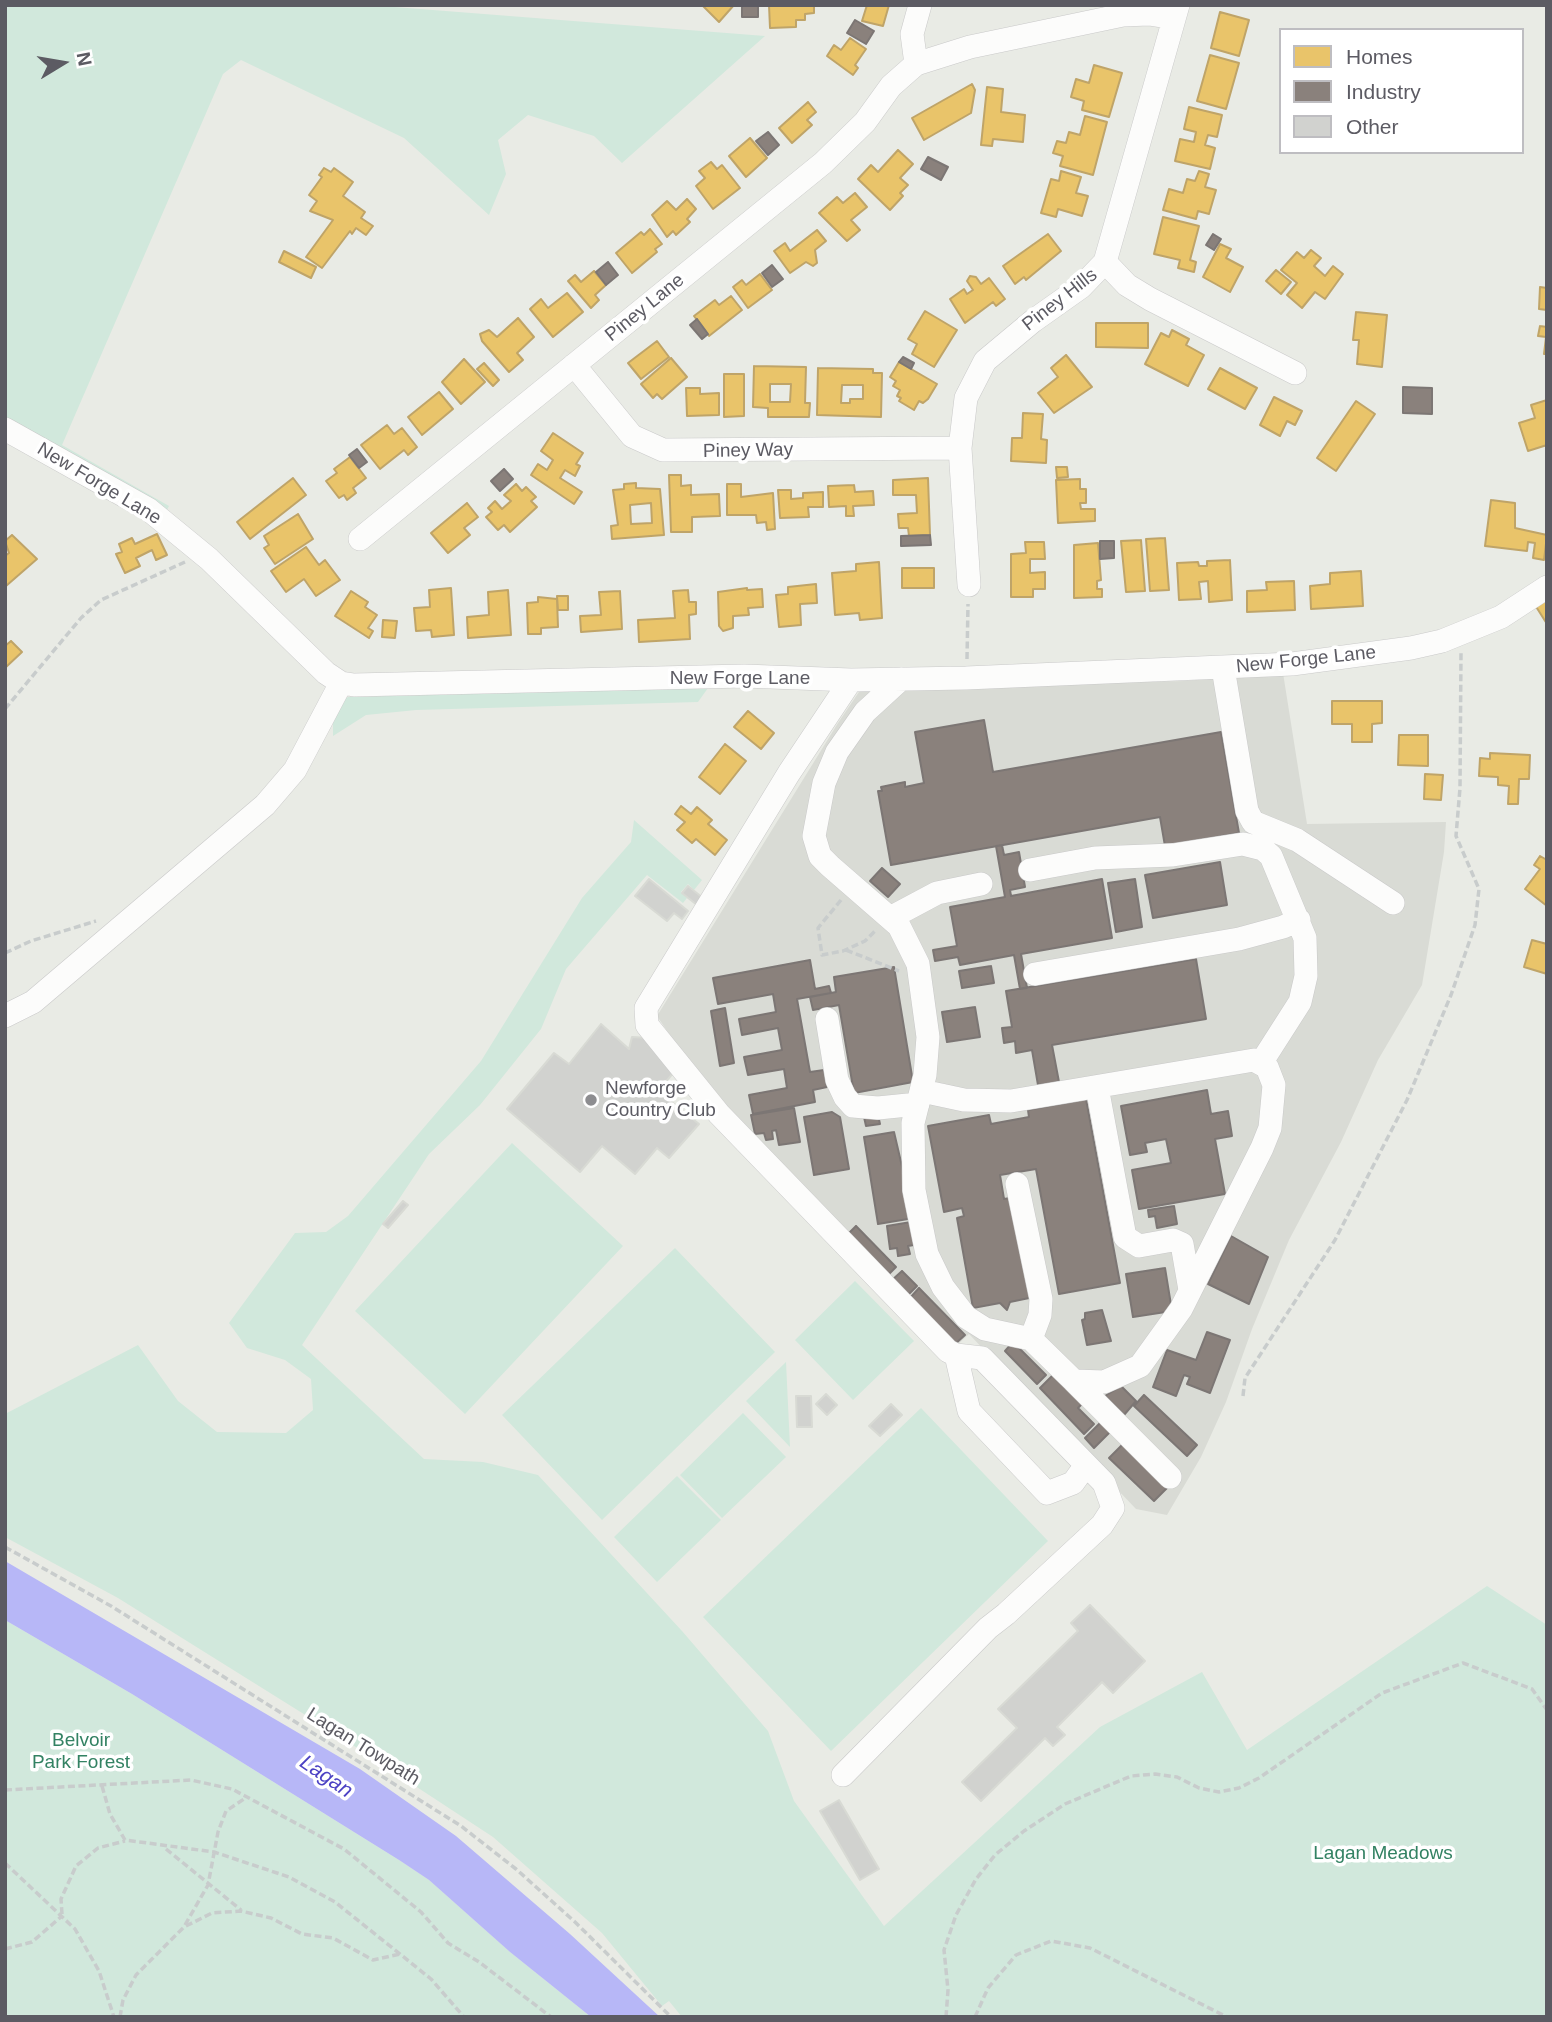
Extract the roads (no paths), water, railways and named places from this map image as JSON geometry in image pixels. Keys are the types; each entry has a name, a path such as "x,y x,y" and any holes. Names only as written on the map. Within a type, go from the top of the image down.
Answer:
{"street":[{"path":"916,64 912,34 920,5"},
{"name":"Piney Lane","path":"360,539 848,142 891,86 916,64 970,47 1123,15 1176,12"},
{"name":"Piney Hills","path":"969,584 960,448 966,398 985,361 1023,329 1081,288 1105,262 1176,12"},
{"path":"1105,262 1127,285 1150,299 1295,373"},
{"name":"Piney Way","path":"574,365 632,436 663,450 960,448"},
{"name":"New Forge Lane","path":"5,429 148,509 202,553 326,673 341,684 739,676 850,680 966,678 1292,664 1411,648 1462,634 1501,617 1547,587"},
{"path":"1223,668 1247,811 1253,822 1297,840 1394,903"},
{"path":"901,679 865,712 837,752 824,783 814,836 816,847 830,866 891,917 912,948 922,980 928,1037 912,1138 914,1190 922,1235 933,1271 954,1304 976,1325 1031,1339 1170,1477"},
{"path":"843,1775 988,1628 1102,1525 1113,1508 1104,1483 982,1358 956,1355 948,1351 719,1114 647,1025 646,1008 789,773 850,680"},
{"path":"5,1016 33,1002 257,813 295,770 341,684"},
{"path":"1030,870 1095,858 1173,855 1243,844 1263,849 1271,856 1298,920 1307,952 1305,991 1261,1063"},
{"path":"891,917 937,893 981,884"},
{"path":"1035,974 1238,939 1283,927 1298,920"},
{"path":"827,1019 838,1080 853,1106 878,1108 920,1097 997,1102 1242,1061 1261,1063 1267,1067 1274,1085 1270,1128 1190,1290 1160,1341 1140,1366 1104,1382 1074,1381"},
{"path":"1097,1087 1125,1237 1139,1246 1174,1240 1182,1244 1190,1290"},
{"path":"1017,1184 1041,1299 1040,1315 1031,1339"},
{"path":"956,1355 969,1411 1047,1493 1073,1483 1086,1465"}],"water":[{"name":"Lagan","path":"5,1561 360,1769 456,1836 570,1934 660,2017 591,2017 510,1952 429,1880 132,1694 5,1620"}],"place":[{"name":"Newforge Country Club","path":"591,1100"}],"park label":[{"name":"Belvoir Park Forest","path":"81,1752"},
{"name":"Lagan Meadows","path":"1383,1854"}]}
